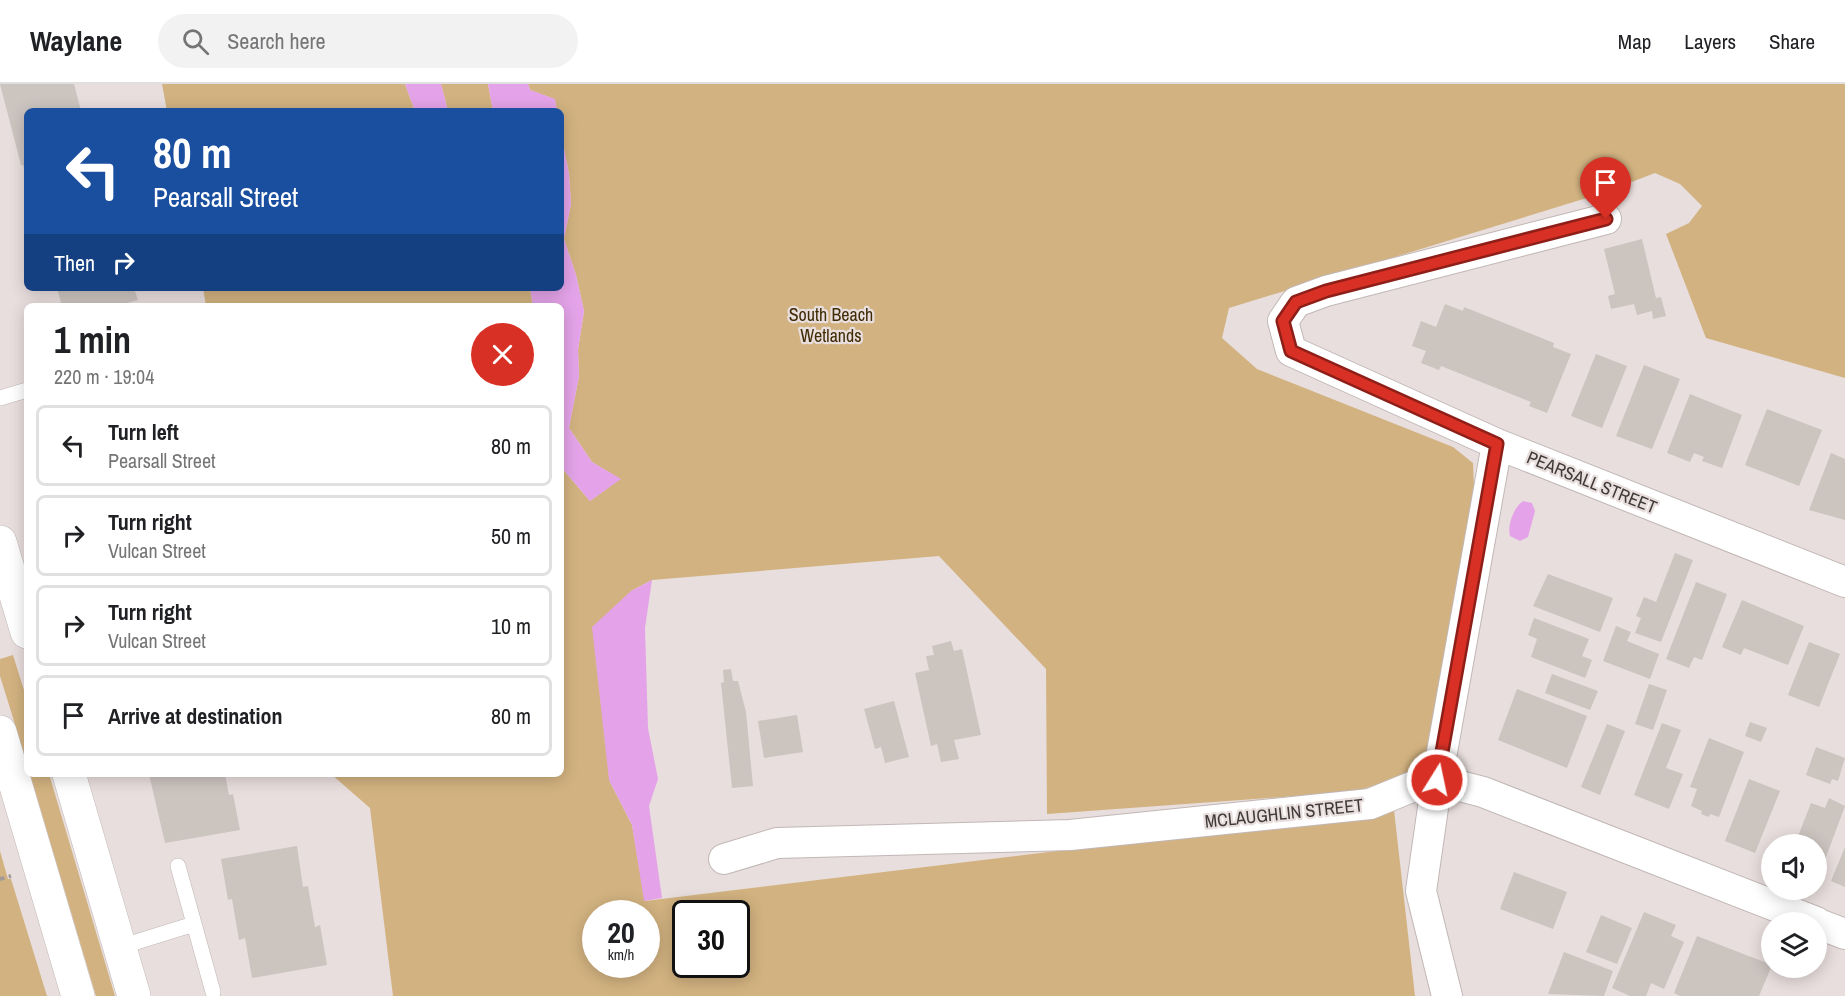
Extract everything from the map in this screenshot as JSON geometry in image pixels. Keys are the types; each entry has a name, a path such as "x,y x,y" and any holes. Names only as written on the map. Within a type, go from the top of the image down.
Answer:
{"main road":[{"path":"0,542 24,622"},
{"path":"0,732 78,996"},
{"path":"70,777 134,996"}],"street":[{"name":"PEARSALL STREET","path":"1606,219 1326,291 1296,302 1283,321 1291,351 1497,444 1845,582"},
{"path":"1447,996 1422,891 1437,780 1497,444"},
{"path":"1437,780 1482,792 1788,912"},
{"name":"MCLAUGHLIN STREET","path":"724,859 777,843 936,841 1070,835 1370,804 1414,786 1437,780"},
{"path":"1827,927 1845,934"}],"lane":[{"path":"0,398 24,391"},
{"path":"178,867 213,992"},
{"path":"120,946 194,924"}],"path":[{"path":"0,879 16,875"}],"green space":[{"path":"162,84 405,84 414,108 166,108"},
{"path":"441,84 488,84 492,108 447,108"},
{"name":"South Beach Wetlands","path":"528,84 1845,84 1845,378 1706,338 1666,234 1689,223 1702,206 1680,184 1655,173 1603,193 1229,308 1222,338 1257,369 1453,447 1473,463 1474,487 1438,732 1428,760 1399,778 1353,792 1047,814 1046,669 939,556 652,580 631,591 609,780 632,825 645,900 582,900 582,978 660,978 660,900 653,900 1394,810 1415,996 393,996 370,808 334,777 564,777 564,471 590,501 620,479 592,462 569,428 579,376 578,350 584,311 576,275 564,239 571,204 564,148 564,108 556,108 554,99 530,90"},
{"path":"204,291 530,291 532,303 206,303"},
{"path":"13,655 24,690 24,753 0,676 0,659"},
{"path":"31,777 50,777 115,996 96,996"},
{"path":"0,851 8,879 11,879 47,996 0,996"}],"shaded area":[{"path":"405,84 441,84 447,108 414,108"},
{"path":"488,84 528,84 530,90 555,99 556,108 492,108"},
{"path":"564,148 569,174 571,204 564,239"},
{"path":"564,239 576,275 584,311 578,350 579,376 569,428 592,462 621,479 590,501 564,471 564,303 532,303 530,291 564,291"},
{"path":"1523,501 1532,503 1535,511 1528,537 1520,541 1510,536 1510,522 1514,512"},
{"path":"652,580 645,628 648,728 658,779 649,806 662,898 650,900 644,900 632,825 609,780 592,627 631,591"}],"building":[{"path":"0,84 74,84 80,108 24,108 24,168 21,165"},
{"path":"1642,239 1656,298 1661,297 1666,316 1653,319 1652,311 1637,315 1634,304 1611,309 1608,296 1615,294 1604,249"},
{"path":"58,291 135,291 138,300 127,303 61,303"},
{"path":"1445,304 1463,311 1464,307 1554,343 1553,347 1571,354 1547,413 1529,406 1531,402 1441,366 1439,370 1421,363 1426,351 1412,346 1421,321 1436,327"},
{"path":"1596,354 1627,366 1602,428 1571,416"},
{"path":"1644,365 1680,379 1652,449 1616,436"},
{"path":"1690,394 1742,415 1722,468 1702,461 1704,457 1694,453 1690,462 1667,453"},
{"path":"1767,409 1822,430 1799,486 1745,465"},
{"path":"1831,453 1845,459 1845,520 1809,510"},
{"path":"1675,553 1693,560 1661,642 1635,633 1641,618 1636,616 1644,597 1656,602"},
{"path":"1548,574 1613,598 1600,632 1533,606"},
{"path":"1696,582 1727,594 1702,660 1694,657 1689,668 1666,659"},
{"path":"1742,600 1804,626 1788,665 1744,648 1741,655 1722,647"},
{"path":"1534,618 1589,639 1582,656 1592,660 1585,678 1531,657 1537,639 1528,635"},
{"path":"1616,626 1631,632 1627,641 1659,654 1650,679 1603,661"},
{"path":"951,641 954,651 962,649 981,735 954,740 959,759 941,762 937,744 931,746 915,673 929,670 926,656 934,655 932,646"},
{"path":"1809,642 1840,654 1819,707 1788,695"},
{"path":"731,669 733,681 738,681 746,712 753,786 732,788 721,683 724,682 723,670"},
{"path":"1552,674 1598,691 1590,710 1545,693"},
{"path":"1649,684 1667,690 1653,730 1635,724"},
{"path":"1517,689 1587,716 1567,768 1498,740"},
{"path":"894,701 909,757 885,763 881,747 875,749 864,709"},
{"path":"797,715 803,752 764,758 758,721"},
{"path":"1750,722 1767,728 1761,742 1745,736"},
{"path":"1662,723 1681,730 1666,768 1683,774 1669,809 1634,795"},
{"path":"1607,724 1625,731 1600,795 1581,787"},
{"path":"1709,738 1744,752 1719,817 1701,814 1702,811 1691,806 1697,789 1690,787"},
{"path":"1816,747 1845,758 1838,781 1832,779 1830,784 1806,775"},
{"path":"150,777 226,777 229,795 233,794 240,830 165,843"},
{"path":"1749,779 1780,791 1755,853 1725,841"},
{"path":"1829,798 1845,806 1827,854 1827,834 1799,834 1811,803 1825,808"},
{"path":"297,846 303,887 308,886 315,927 320,925 327,965 252,978 245,938 239,940 232,899 228,900 221,859"},
{"path":"1845,847 1845,887 1831,881"},
{"path":"1514,872 1567,892 1553,929 1500,909"},
{"path":"1644,912 1676,925 1671,936 1684,942 1664,989 1651,983 1646,996 1630,996 1612,988"},
{"path":"1601,915 1632,928 1617,964 1586,952"},
{"path":"1697,936 1761,961 1761,978 1767,978 1759,996 1680,996 1674,993"},
{"path":"1564,952 1613,971 1604,996 1548,994"}],"route":[{"path":"1437,780 1497,444 1291,351 1283,321 1296,302 1326,291 1606,219"}]}
